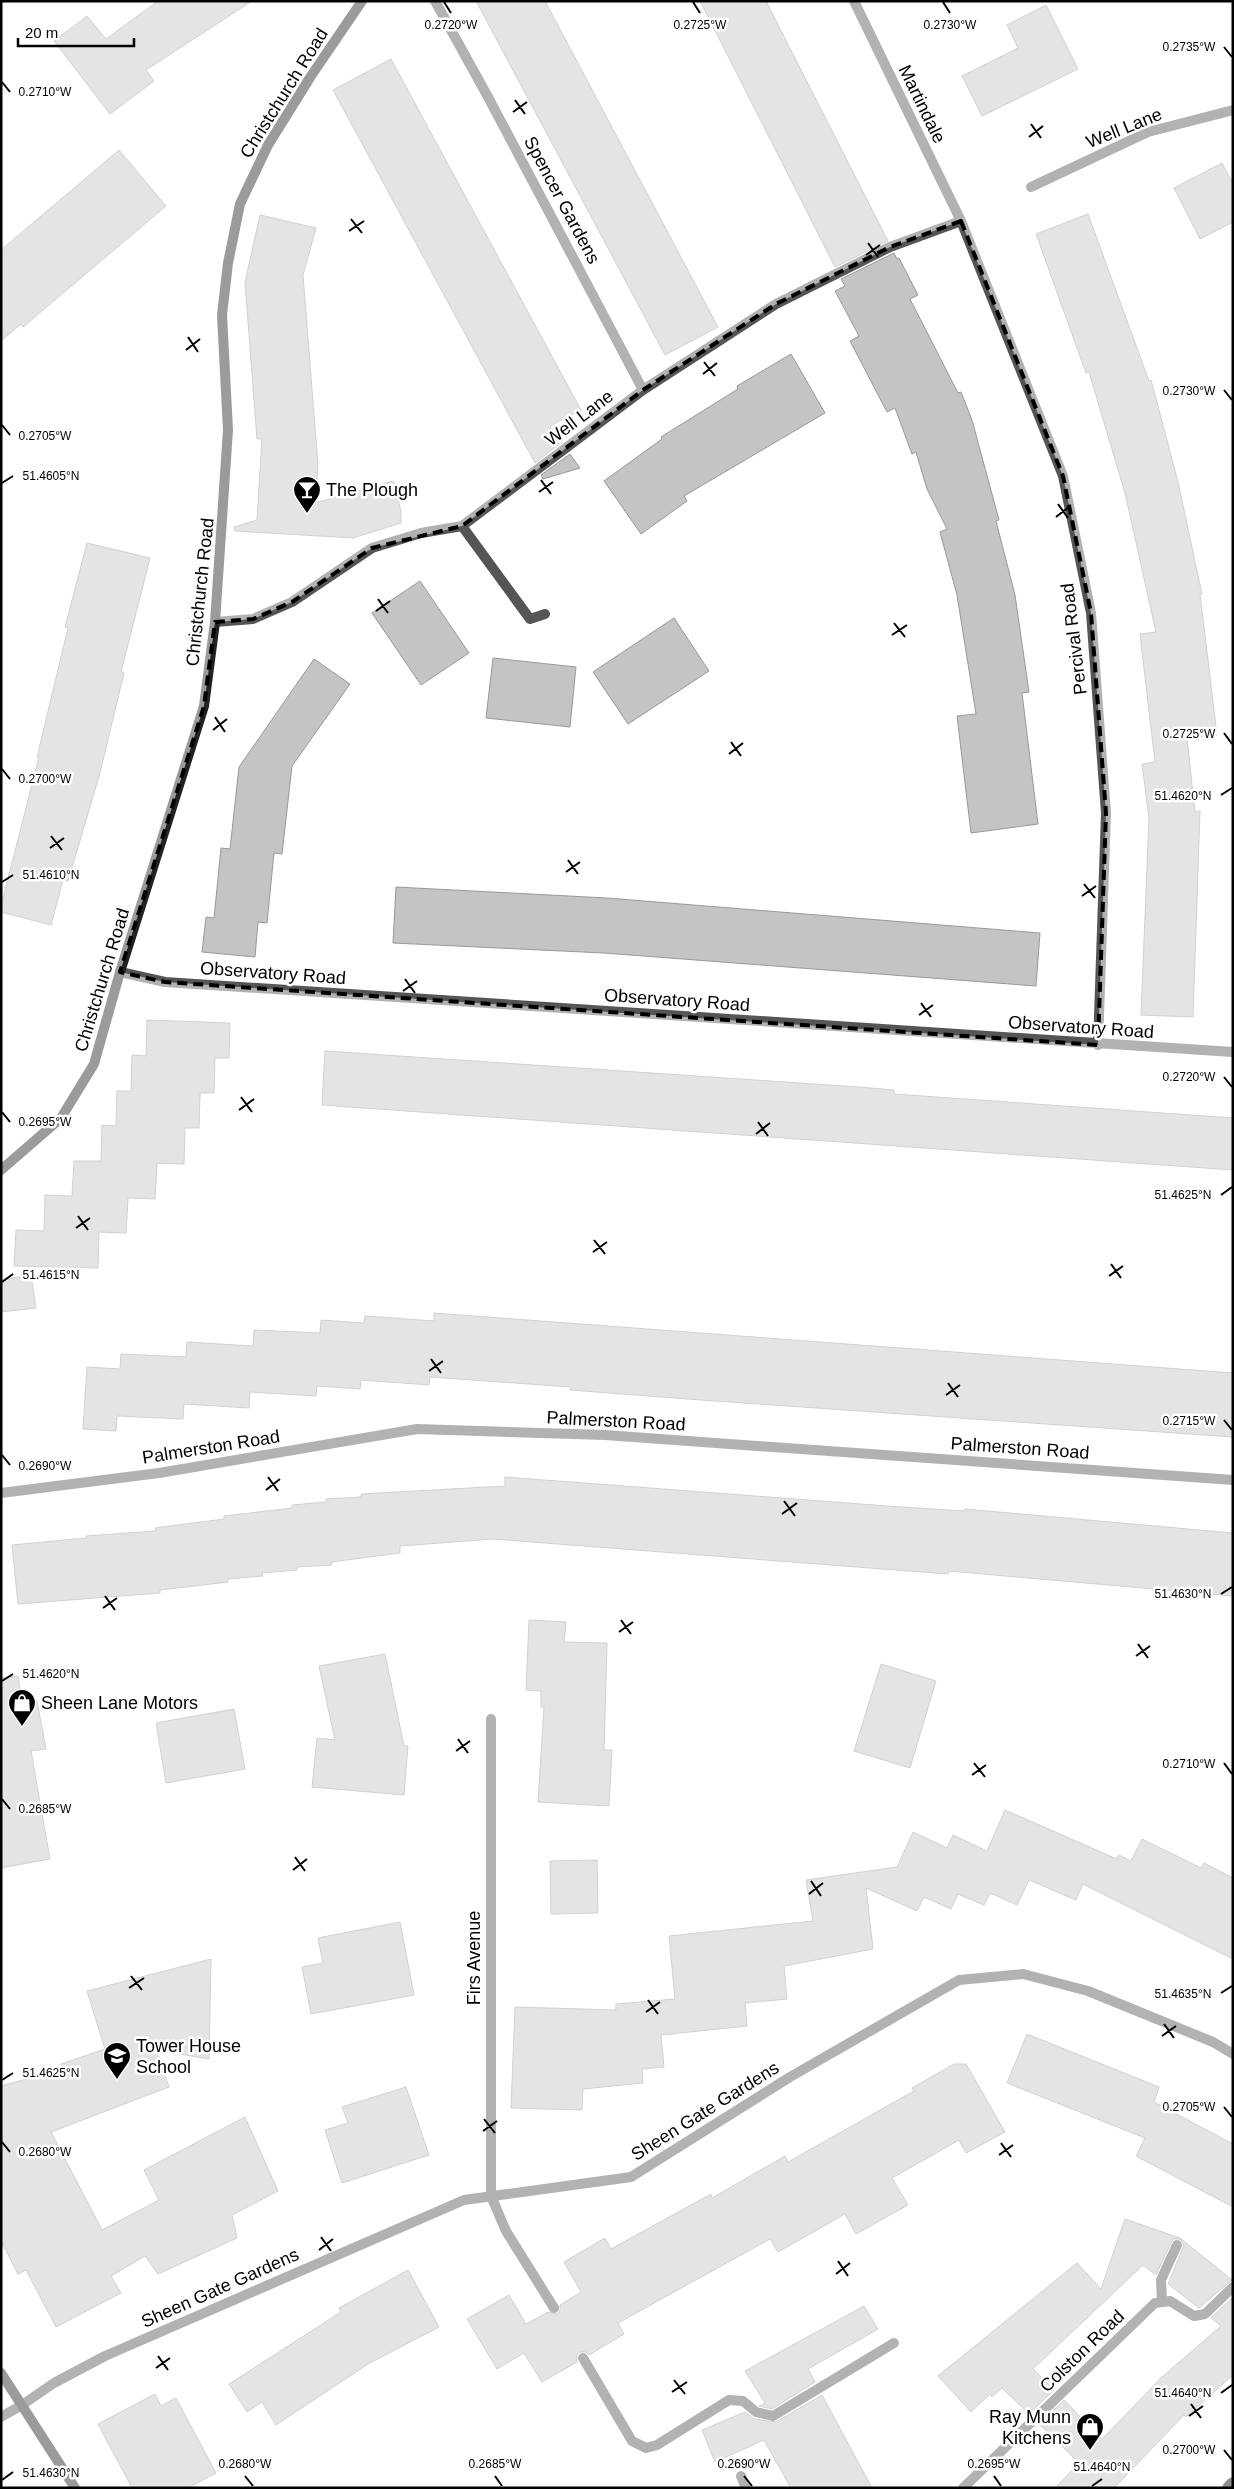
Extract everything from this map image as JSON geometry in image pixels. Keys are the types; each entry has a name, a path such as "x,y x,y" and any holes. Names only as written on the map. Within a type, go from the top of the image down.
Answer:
{"highway":[{"path":"1230,2488 1233,2485"}],"street":[{"name":"Christchurch Road","path":"1,1170 61,1118 94,1064 120,972 204,706 215,622 228,430 222,314 228,263 240,204 273,137 311,76 362,1"},
{"name":"Spencer Gardens","path":"435,1 644,390"},
{"name":"Martindale","path":"854,1 961,220"},
{"name":"Well Lane","path":"1032,187 1148,132 1233,110"},
{"name":"Well Lane","path":"215,622 253,619 292,602 372,548 421,533 462,526 644,390 776,304 890,246 961,220"},
{"name":"Percival Road","path":"961,220 1063,476 1092,613 1106,813 1098,1045"},
{"path":"462,526 530,619 545,614"},
{"name":"Observatory Road","path":"120,972 165,982 1098,1045 1233,1052"},
{"name":"Palmerston Road","path":"1,1493 159,1473 418,1429 605,1435 1233,1480"},
{"name":"Firs Avenue","path":"491,1719 491,2196"},
{"name":"Sheen Gate Gardens","path":"1,2416 22,2405 54,2383 105,2356 464,2200 631,2176 790,2078 959,1980 1023,1974 1078,1988 1213,2042 1233,2054"},
{"path":"491,2196 506,2231 554,2308"},
{"path":"1177,2246 1161,2280 1162,2302 1170,2301 1194,2316 1205,2314 1233,2287"},
{"name":"Colston Road","path":"963,2488 1155,2303 1162,2302"},
{"path":"583,2358 632,2441 646,2448 658,2445 730,2400 743,2401 756,2412 773,2416 894,2343"},
{"path":"1,2373 75,2488"},
{"path":"741,2476 746,2488"}],"highlighted area":[{"path":"961,221 1063,476 1091,613 1106,813 1098,1045 165,982 120,972 204,706 215,622 253,619 292,602 372,548 462,526 643,390 776,304 890,247"}],"building":[{"path":"158,1 252,1 146,70 154,81 110,114 54,41 87,16 106,39"},
{"path":"476,1 545,1 718,327 665,355"},
{"path":"700,1 766,1 888,241 835,267"},
{"path":"1046,5 1078,69 982,116 962,76 1018,48 1007,25"},
{"path":"391,59 581,410 550,426 562,442 535,463 333,90"},
{"path":"119,150 166,206 23,327 21,324 1,341 1,250"},
{"path":"1222,163 1233,184 1233,222 1200,239 1174,188"},
{"path":"1088,214 1149,381 1151,380 1178,482 1202,594 1200,594 1217,735 1187,738 1195,812 1200,811 1193,1017 1141,1015 1149,818 1142,764 1155,762 1140,634 1156,632 1125,493 1089,372 1086,373 1036,234"},
{"path":"260,215 316,228 303,275 318,465 315,503 393,481 401,511 401,523 353,538 235,531 234,527 257,520 262,439 257,439 245,282"},
{"path":"894,253 897,259 899,258 918,295 910,299 958,393 961,392 972,420 999,520 996,521 1015,595 1029,692 1022,693 1038,824 971,833 957,716 976,714 957,595 940,532 947,529 927,489 916,452 912,454 895,408 887,412 850,341 859,336 835,291 845,286 841,279"},
{"path":"791,354 825,413 684,496 687,501 641,534 604,481 662,439 661,437 738,389 737,386"},
{"path":"570,454 580,468 543,479 541,475"},
{"path":"87,543 150,558 121,672 124,673 100,773 68,881 63,880 51,925 1,912 1,906 39,757 37,757 68,628 65,627"},
{"path":"420,581 469,653 421,685 372,613"},
{"path":"674,618 709,671 628,724 593,672"},
{"path":"493,658 576,667 570,727 486,718"},
{"path":"314,659 350,684 292,766 282,854 274,853 267,923 258,922 255,957 202,952 206,917 214,918 221,848 230,849 239,767"},
{"path":"396,887 607,898 1040,933 1036,986 604,953 393,943"},
{"path":"147,1020 230,1023 229,1058 215,1058 214,1093 200,1093 199,1128 185,1128 184,1164 157,1163 155,1199 128,1198 126,1233 99,1232 98,1268 14,1266 16,1230 44,1231 45,1195 72,1196 74,1161 101,1161 102,1125 116,1126 117,1091 131,1091 132,1055 146,1056"},
{"path":"325,1051 859,1087 894,1090 894,1094 1233,1118 1233,1170 322,1105"},
{"path":"31,1275 36,1308 1,1312 1,1280"},
{"path":"434,1313 1233,1373 1233,1437 701,1400 570,1390 571,1387 430,1377 429,1385 361,1380 360,1389 317,1386 316,1396 250,1392 249,1408 184,1404 183,1419 117,1416 116,1431 83,1429 87,1367 120,1369 121,1354 186,1357 187,1342 253,1346 254,1330 320,1333 321,1320 364,1323 365,1316 434,1321"},
{"path":"505,1477 887,1506 964,1511 965,1509 1233,1533 1233,1596 949,1571 948,1574 493,1539 400,1546 400,1553 331,1562 332,1565 297,1567 297,1570 262,1573 263,1576 228,1579 228,1582 160,1590 160,1593 18,1604 12,1545 86,1538 86,1536 156,1531 155,1528 224,1519 224,1516 292,1508 292,1505 326,1502 326,1499 361,1497 361,1494 505,1486"},
{"path":"529,1620 566,1622 564,1642 607,1643 604,1750 612,1750 609,1806 538,1802 544,1707 541,1707 541,1691 526,1690"},
{"path":"385,1654 404,1746 408,1746 404,1795 312,1787 317,1738 335,1740 319,1666"},
{"path":"881,1664 936,1681 910,1768 854,1751"},
{"path":"18,1676 22,1703 37,1701 46,1749 31,1751 50,1859 1,1868 1,1678"},
{"path":"234,1709 245,1769 166,1783 156,1723"},
{"path":"1005,1810 1117,1859 1119,1855 1131,1861 1142,1839 1201,1868 1204,1863 1233,1878 1233,1959 1083,1884 1076,1900 1029,1880 1017,1905 990,1893 984,1905 958,1894 951,1909 924,1897 917,1911 866,1888 873,1949 784,1966 787,1999 745,2003 747,2026 661,2035 664,2067 642,2069 643,2083 583,2089 582,2110 511,2108 515,2007 616,2010 616,2004 675,1999 669,1936 813,1921 806,1880 897,1867 913,1832 947,1848 953,1835 987,1851"},
{"path":"597,1860 598,1913 551,1914 550,1861"},
{"path":"400,1922 414,1995 311,2014 302,1967 323,1963 318,1938"},
{"path":"211,1959 209,2059 156,2050 169,2087 51,2132 102,2230 159,2200 144,2170 245,2117 278,2191 232,2215 237,2238 158,2274 145,2256 111,2276 121,2293 56,2327 26,2270 18,2274 1,2241 1,2086 63,2069 61,2064 105,2049 87,1991"},
{"path":"1027,2034 1159,2087 1154,2102 1233,2144 1233,2207 1136,2156 1145,2138 1007,2083"},
{"path":"954,2064 966,2064 1005,2132 966,2153 959,2140 892,2178 908,2205 856,2234 845,2214 778,2252 770,2239 618,2323 624,2334 589,2355 586,2352 580,2352 577,2355 577,2362 542,2382 524,2353 497,2369 467,2319 509,2295 526,2324 548,2312 557,2314 560,2311 560,2305 581,2292 564,2262 605,2238 611,2249 711,2194 712,2198 785,2156 788,2162 914,2091 912,2088"},
{"path":"406,2087 429,2155 342,2183 325,2130 348,2123 342,2107"},
{"path":"1125,2219 1180,2238 1232,2280 1199,2308 1168,2284 1184,2245 1180,2239 1173,2239 1156,2275 1143,2265 1033,2369 1054,2390 1029,2414 1002,2388 992,2397 990,2394 971,2412 938,2376 1077,2263 1101,2289"},
{"path":"408,2270 439,2327 368,2364 276,2425 262,2402 247,2412 229,2384 341,2312 339,2308"},
{"path":"1233,2297 1233,2375 1186,2417 1184,2415 1114,2488 1055,2488 1079,2463 1039,2424 1064,2400 1102,2439 1163,2376 1221,2326 1211,2318"},
{"path":"864,2306 878,2329 808,2369 815,2382 772,2409 759,2406 765,2403 745,2371"},
{"path":"155,2394 161,2406 176,2398 216,2473 188,2488 132,2488 98,2424"},
{"path":"822,2395 872,2488 791,2488 764,2440 715,2462 702,2430 745,2412 754,2419 776,2422"}],"place":[{"name":"The Plough","path":"307,514"},
{"name":"Sheen Lane Motors","path":"22,1727"},
{"name":"Tower House School","path":"117,2080"},
{"name":"Ray Munn Kitchens","path":"1090,2451"}]}
